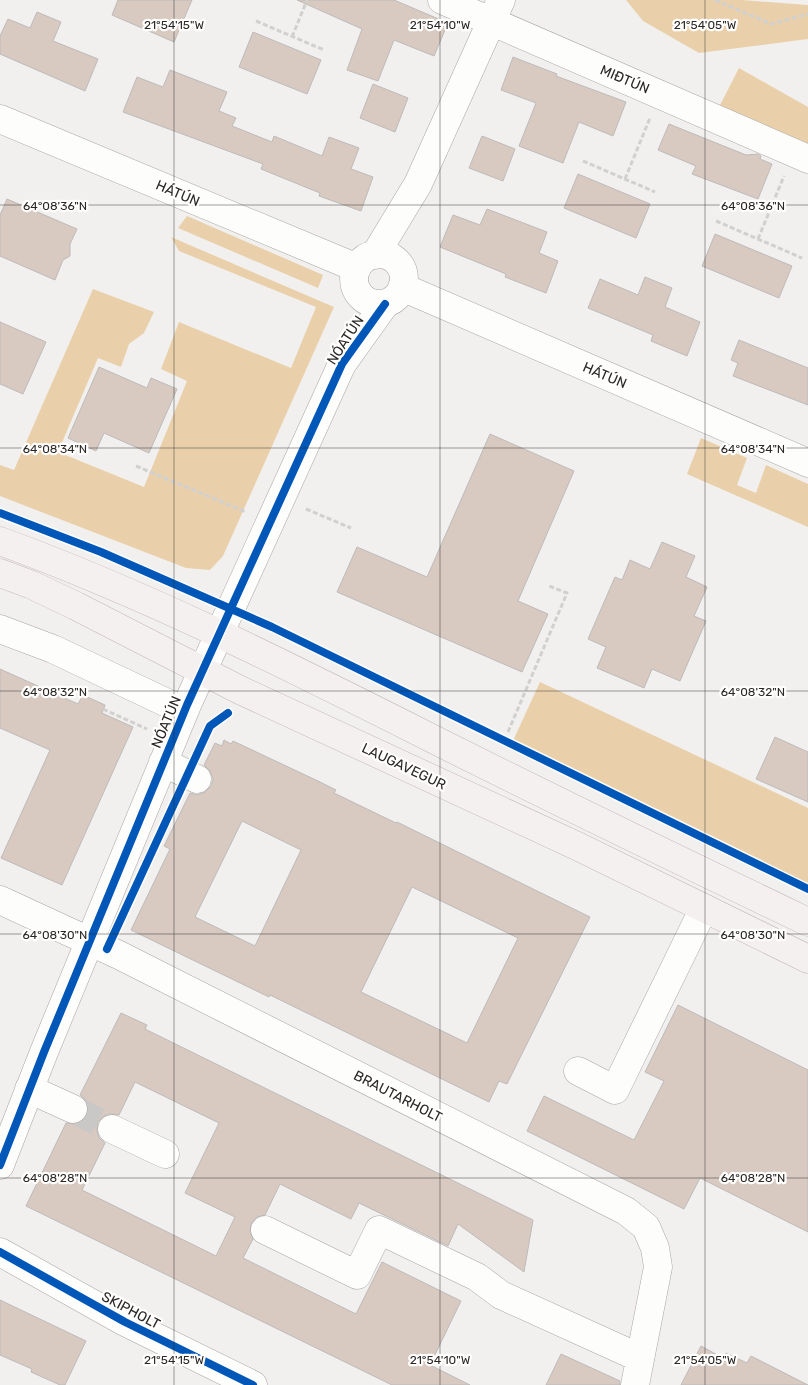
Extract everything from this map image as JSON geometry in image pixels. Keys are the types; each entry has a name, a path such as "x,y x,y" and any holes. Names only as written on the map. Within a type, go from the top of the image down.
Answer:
{"main road":[{"path":"0,541 89,575 220,633 588,817 808,922"},
{"name":"LAUGAVEGUR","path":"0,573 32,585 240,690 577,846 808,958"}],"street":[{"name":"MIÐTÚN","path":"442,0 496,11 660,94 801,156"},
{"name":"NÓATÚN","path":"0,1165 29,1089 184,711 342,364 355,314 363,271 418,184 496,11"},
{"name":"HÁTÚN","path":"0,119 363,271"},
{"name":"NÓATÚN","path":"342,364 396,286 402,251 418,184"},
{"path":"363,271 383,255 390,258 396,262 396,286"},
{"name":"NÓATÚN","path":"363,271 361,297 368,302 376,304 396,286"},
{"name":"HÁTÚN","path":"396,286 808,463"},
{"path":"0,628 53,649 184,711"},
{"path":"163,762 197,779"},
{"name":"BRAUTARHOLT","path":"0,900 90,941 626,1211 646,1227 655,1248 658,1267 635,1385"},
{"path":"578,1071 615,1090 704,908"},
{"path":"29,1089 73,1109"},
{"path":"112,1129 165,1154"},
{"path":"266,1230 357,1275 380,1230 477,1277 501,1295 640,1358"},
{"name":"SKIPHOLT","path":"0,1252 125,1322 253,1385"}],"path":[{"path":"292,37 307,0"},
{"path":"715,0 772,24 808,14"},
{"path":"256,21 324,50"},
{"path":"625,179 660,94"},
{"path":"758,239 801,156"},
{"path":"582,161 655,192"},
{"path":"716,221 802,258"},
{"path":"136,466 253,514"},
{"path":"304,508 351,528"},
{"path":"508,732 567,593 549,586"},
{"path":"104,709 147,729"}],"shaded area":[{"path":"626,0 742,0 808,5 808,39 699,53 643,21"},
{"path":"739,68 808,107 808,145 719,107"},
{"path":"187,216 323,275 318,288 178,228"},
{"path":"171,237 334,307 223,556 210,570 186,568 0,496 0,465 14,470 93,289 154,312 144,333 129,344 121,367 98,358 58,452 144,487 187,381 161,369 179,322 291,368 316,307 179,251"},
{"path":"701,438 747,458 737,485 756,493 766,465 808,484 808,527 687,474"},
{"path":"540,682 808,808 808,886 512,743"}],"building":[{"path":"118,0 192,0 174,42 112,15"},
{"path":"297,0 394,0 448,23 434,56 394,40 378,81 347,70 362,29"},
{"path":"37,12 61,22 53,41 98,59 85,91 0,54 0,36 8,19 30,28"},
{"path":"253,32 321,60 307,94 239,67"},
{"path":"513,57 557,74 556,76 626,102 613,136 579,122 563,163 519,146 536,103 501,90"},
{"path":"170,70 227,92 219,111 236,118 232,126 272,142 274,136 322,156 329,137 359,148 351,169 373,177 361,211 319,196 320,193 261,169 263,164 123,112 137,77 163,87"},
{"path":"373,84 408,98 395,132 360,118"},
{"path":"669,124 746,155 758,154 761,156 760,159 772,164 758,199 692,174 696,166 658,150"},
{"path":"482,136 515,149 503,181 469,168"},
{"path":"578,174 650,204 636,238 564,208"},
{"path":"7,199 77,229 70,244 70,256 63,260 55,280 0,256 0,215"},
{"path":"487,209 547,232 539,253 558,261 546,293 505,277 506,274 440,247 453,215 480,225"},
{"path":"715,234 792,266 779,298 702,266"},
{"path":"645,277 672,288 665,307 700,322 687,356 651,341 653,335 588,308 600,279 638,295"},
{"path":"0,322 46,342 23,394 0,384"},
{"path":"739,340 808,368 808,405 733,376 738,363 731,360"},
{"path":"99,367 147,388 151,378 177,389 149,453 104,433 96,451 68,438"},
{"path":"490,434 574,471 518,601 548,614 522,672 337,592 357,547 427,577"},
{"path":"662,542 695,556 686,577 707,587 694,616 706,621 680,681 652,669 644,688 597,668 606,647 588,639 615,577 622,580 630,560 650,569"},
{"path":"0,669 78,704 83,695 105,705 102,713 133,727 62,885 1,858 50,750 0,728"},
{"path":"775,737 808,752 808,802 756,779"},
{"path":"224,740 231,744 233,741 336,790 334,793 590,917 507,1084 499,1081 489,1102 270,995 269,997 131,930 170,849 164,846 190,793 197,795 205,792 211,786 213,779 210,771 204,765 215,743 222,746","holes":["242,821 301,850 255,946 195,917","412,887 518,938 467,1043 361,992"]},
{"path":"678,1005 808,1070 808,1232 700,1178 684,1209 527,1131 544,1096 634,1140 664,1081 645,1072"},
{"path":"121,1013 147,1025 145,1029 533,1220 524,1272 458,1224 448,1246 359,1203 351,1219 280,1184 265,1215 257,1217 251,1224 250,1232 253,1239 243,1258 356,1314 382,1262 461,1301 430,1365 470,1385 392,1385 26,1206 66,1123 75,1124 87,1116 88,1107 86,1100 80,1095","holes":["135,1082 219,1123 185,1193 235,1217 216,1256 82,1190 105,1143 99,1138 97,1131 98,1122 104,1116 110,1114 119,1115"]},
{"path":"0,1300 86,1341 65,1385 60,1385 31,1372 32,1369 0,1355"},
{"path":"701,1346 723,1358 726,1353 747,1363 751,1356 808,1385 681,1385"},
{"path":"561,1354 620,1381 620,1385 546,1385"}],"tunnel":[{"path":"73,1109 112,1129"}],"cycle path":[{"path":"0,1165 44,1052 187,705 342,364 385,304"},
{"path":"0,513 101,552 272,627 808,889"},
{"path":"107,949 210,726 228,713"},
{"path":"0,1252 125,1322 253,1385"}]}
